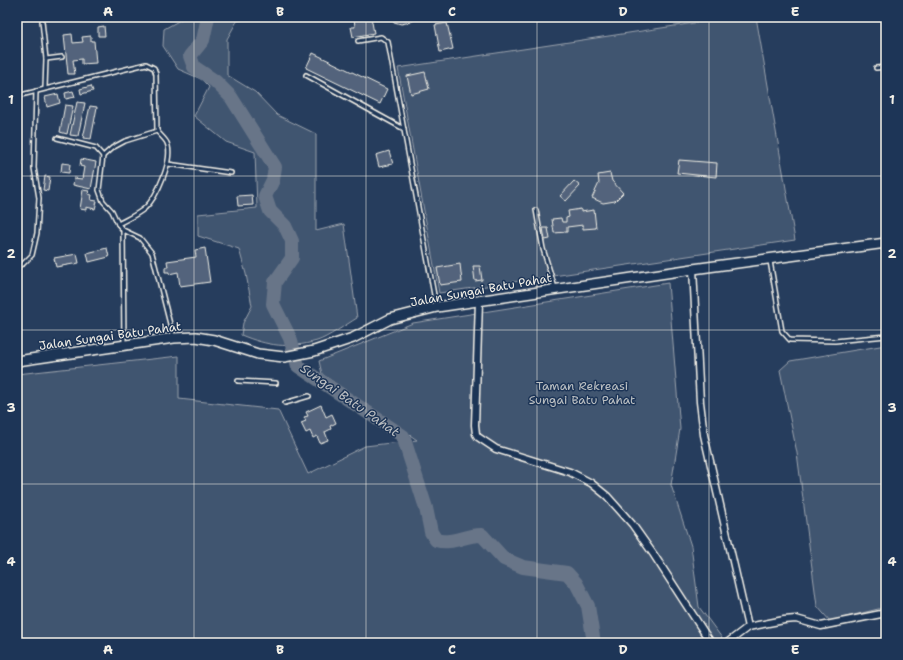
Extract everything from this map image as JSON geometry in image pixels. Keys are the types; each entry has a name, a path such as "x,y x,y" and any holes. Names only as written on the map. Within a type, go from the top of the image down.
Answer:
{"street":[{"name":"Jalan Sungai Batu Pahat","path":"17,361 174,338 196,337 214,340 258,354 284,357 314,351 352,338 390,319 437,307 693,269 886,243"},
{"path":"693,269 700,402 704,435 748,627"},
{"path":"479,301 475,425 476,434 478,437 496,449 570,472 597,487 632,524 710,643"},
{"path":"727,643 748,627 796,618 821,626 886,613"}],"lane":[{"path":"42,21 46,59 46,88"},
{"path":"358,41 381,37 388,42 437,307"},
{"path":"46,59 62,56"},
{"path":"17,96 146,64 154,68 156,74 157,131 167,143 169,153 168,164 152,198 146,207 118,224"},
{"path":"876,68 886,67"},
{"path":"306,76 404,129"},
{"path":"17,266 24,264 32,255 37,233 39,209 34,168 36,91"},
{"path":"157,131 125,140 103,156 99,190 103,201 112,211 118,224 123,230 140,238 152,253 174,338"},
{"path":"57,138 96,148 103,156"},
{"path":"168,164 230,173"},
{"path":"536,210 543,249 556,290"},
{"path":"123,230 124,346"},
{"path":"770,259 782,332 790,340 835,341 886,336"},
{"path":"238,381 276,383"},
{"path":"285,403 309,396"}],"green space":[{"path":"182,17 253,17 237,21 227,39 227,75 255,92 277,115 316,134 316,231 344,224 357,318 317,341 287,346 260,342 241,335 243,323 252,306 246,274 239,249 198,236 198,214 257,208 255,152 226,142 194,116 209,87 201,79 178,69 163,46 164,29 182,19"},
{"path":"734,17 756,17 795,240 439,293 398,68"},
{"name":"Taman Rekreasi Sungai Batu Pahat","path":"668,283 680,429 671,485 691,546 699,607 722,638 715,643 17,643 17,374 179,356 179,399 278,410 308,474 365,446 417,440 322,374 319,361 413,323"},
{"path":"886,345 886,607 830,621 817,606 797,453 780,370 790,361"}],"building":[{"path":"354,17 371,17 374,33 353,37 351,27 355,27"},
{"path":"386,17 418,17 411,22 401,24 391,21"},
{"path":"447,23 453,49 440,52 435,25"},
{"path":"104,26 105,36 98,36 98,27"},
{"path":"72,34 73,43 83,42 82,37 91,36 91,41 94,41 96,63 82,64 82,59 73,60 75,74 68,74 64,35"},
{"path":"313,53 387,89 380,104 306,68"},
{"path":"425,72 429,89 411,94 407,76"},
{"path":"91,86 93,91 81,94 80,89"},
{"path":"73,91 75,97 66,99 65,93"},
{"path":"58,94 60,103 47,107 45,97"},
{"path":"77,102 85,103 78,136 70,135"},
{"path":"65,105 73,106 67,134 60,132"},
{"path":"90,106 97,107 91,139 83,138"},
{"path":"389,151 393,164 379,167 376,155"},
{"path":"81,159 96,162 91,189 73,185 74,178 82,179 84,167 80,166"},
{"path":"679,160 717,163 716,177 677,173"},
{"path":"62,163 70,164 69,173 61,172"},
{"path":"610,173 612,181 623,193 615,201 603,203 592,198 599,183 598,175"},
{"path":"45,176 50,177 48,191 43,190"},
{"path":"574,181 580,186 566,201 560,196"},
{"path":"83,190 89,191 88,194 92,195 91,200 97,201 95,209 86,207 86,210 80,209"},
{"path":"252,195 253,205 238,206 237,196"},
{"path":"581,209 581,212 594,210 596,228 583,229 583,225 567,227 567,232 554,233 552,219 561,218 562,222 566,222 566,218 569,217 568,211"},
{"path":"543,228 548,228 550,239 545,240"},
{"path":"107,248 109,257 89,262 87,253"},
{"path":"205,248 210,282 180,286 178,272 169,274 169,272 165,272 165,267 168,267 167,261 196,257 195,250"},
{"path":"77,254 79,263 56,267 54,258"},
{"path":"460,264 462,282 440,285 437,268"},
{"path":"473,266 480,266 482,280 475,281"},
{"path":"321,405 326,417 332,414 336,423 330,426 331,429 325,432 328,440 320,443 317,436 313,438 310,431 306,433 301,423 306,421 304,417 308,416 306,412"}],"waterway":[{"name":"Sungai Batu Pahat","path":"208,17 203,40 190,56 194,67 215,81 231,97 275,167 273,180 265,196 270,211 285,226 292,241 292,258 275,282 273,304 290,338 298,366 403,436 426,508 431,532 436,540 448,541 482,535 504,559 523,567 567,573 576,583 588,606 594,643"}]}
